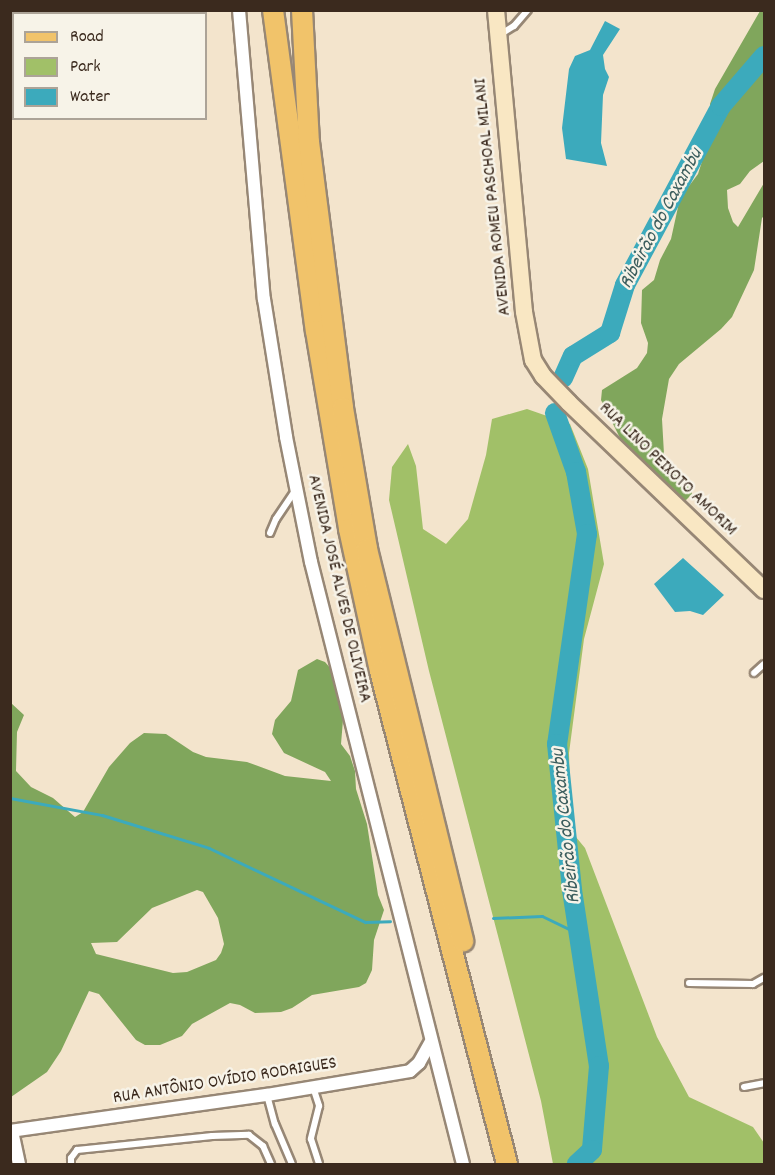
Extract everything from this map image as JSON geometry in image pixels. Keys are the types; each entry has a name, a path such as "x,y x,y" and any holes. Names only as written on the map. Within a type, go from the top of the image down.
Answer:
{"main road":[{"path":"273,10 316,331 349,529 380,671 507,1164"},
{"path":"302,10 309,142 343,408 367,549 519,1164"}],"street":[{"name":"AVENIDA JOSÉ ALVES DE OLIVEIRA","path":"238,10 264,299 296,489 311,562 462,1164"},
{"name":"AVENIDA ROMEU PASCHOAL MILANI","path":"495,10 524,312 533,360 543,376 568,403"},
{"name":"RUA LINO PEIXOTO AMORIM","path":"568,403 765,590"},
{"name":"RUA ANTÔNIO OVÍDIO RODRIGUES","path":"11,1131 267,1095 410,1071 419,1063 430,1043"},
{"path":"11,1131 19,1164"}],"lane":[{"path":"498,36 514,26 528,10"},
{"path":"270,533 276,519 296,489"},
{"path":"754,673 765,664"},
{"path":"689,983 753,984 765,978"},
{"path":"744,1086 765,1083"},
{"path":"314,1087 319,1106 311,1139 319,1164"},
{"path":"267,1095 275,1124 292,1164"},
{"path":"71,1164 71,1158 77,1150 212,1136 249,1135 263,1146 271,1164"}],"green space":[{"path":"760,11 764,11 764,161 750,171 740,184 727,190 728,208 733,222 738,227 764,183 764,216 754,270 732,317 679,364 669,379 662,419 664,454 672,472 691,489 692,494 686,500 679,499 652,477 620,438 601,400 602,390 637,368 647,353 648,343 641,323 642,290 654,280 660,260 671,239 680,198 698,174 713,127 710,104 715,89"},
{"path":"527,409 570,424 588,469 604,564 584,639 569,753 571,831 585,848 657,1037 689,1097 753,1127 764,1143 764,1164 553,1164 541,1101 429,671 389,500 392,467 408,444 416,466 423,529 446,544 468,519 486,455 492,419"},
{"path":"317,659 325,662 332,670 339,688 343,720 341,744 350,756 355,771 356,789 367,824 378,895 384,910 374,940 372,970 366,983 359,987 312,995 281,1012 255,1013 240,1005 230,1003 192,1024 182,1036 160,1045 145,1045 136,1040 99,994 89,991 61,1051 47,1072 11,1097 11,703 24,715 17,732 16,771 31,787 53,798 75,817 83,812 109,767 130,743 144,733 166,734 193,752 206,757 247,762 285,776 331,781 325,772 284,753 272,734 275,720 291,701 298,670","holes":["197,890 203,892 218,918 224,944 216,960 187,972 173,973 96,954 91,943 117,942 152,908"]}],"water":[{"path":"605,21 620,29 603,55 609,77 603,95 601,143 607,166 566,159 562,128 569,69 575,56 590,50"},
{"path":"683,558 724,595 703,615 690,611 675,612 654,584"}],"waterway":[{"name":"Ribeirão do Caxambu","path":"563,378 573,356 610,333 625,285 721,106 764,56"},
{"name":"Ribeirão do Caxambu","path":"555,413 576,472 587,534 557,744 572,890 599,1066 592,1150 577,1164"},
{"path":"10,798 102,815 209,848 365,922 390,921"},
{"path":"493,918 542,916 579,934"}]}
